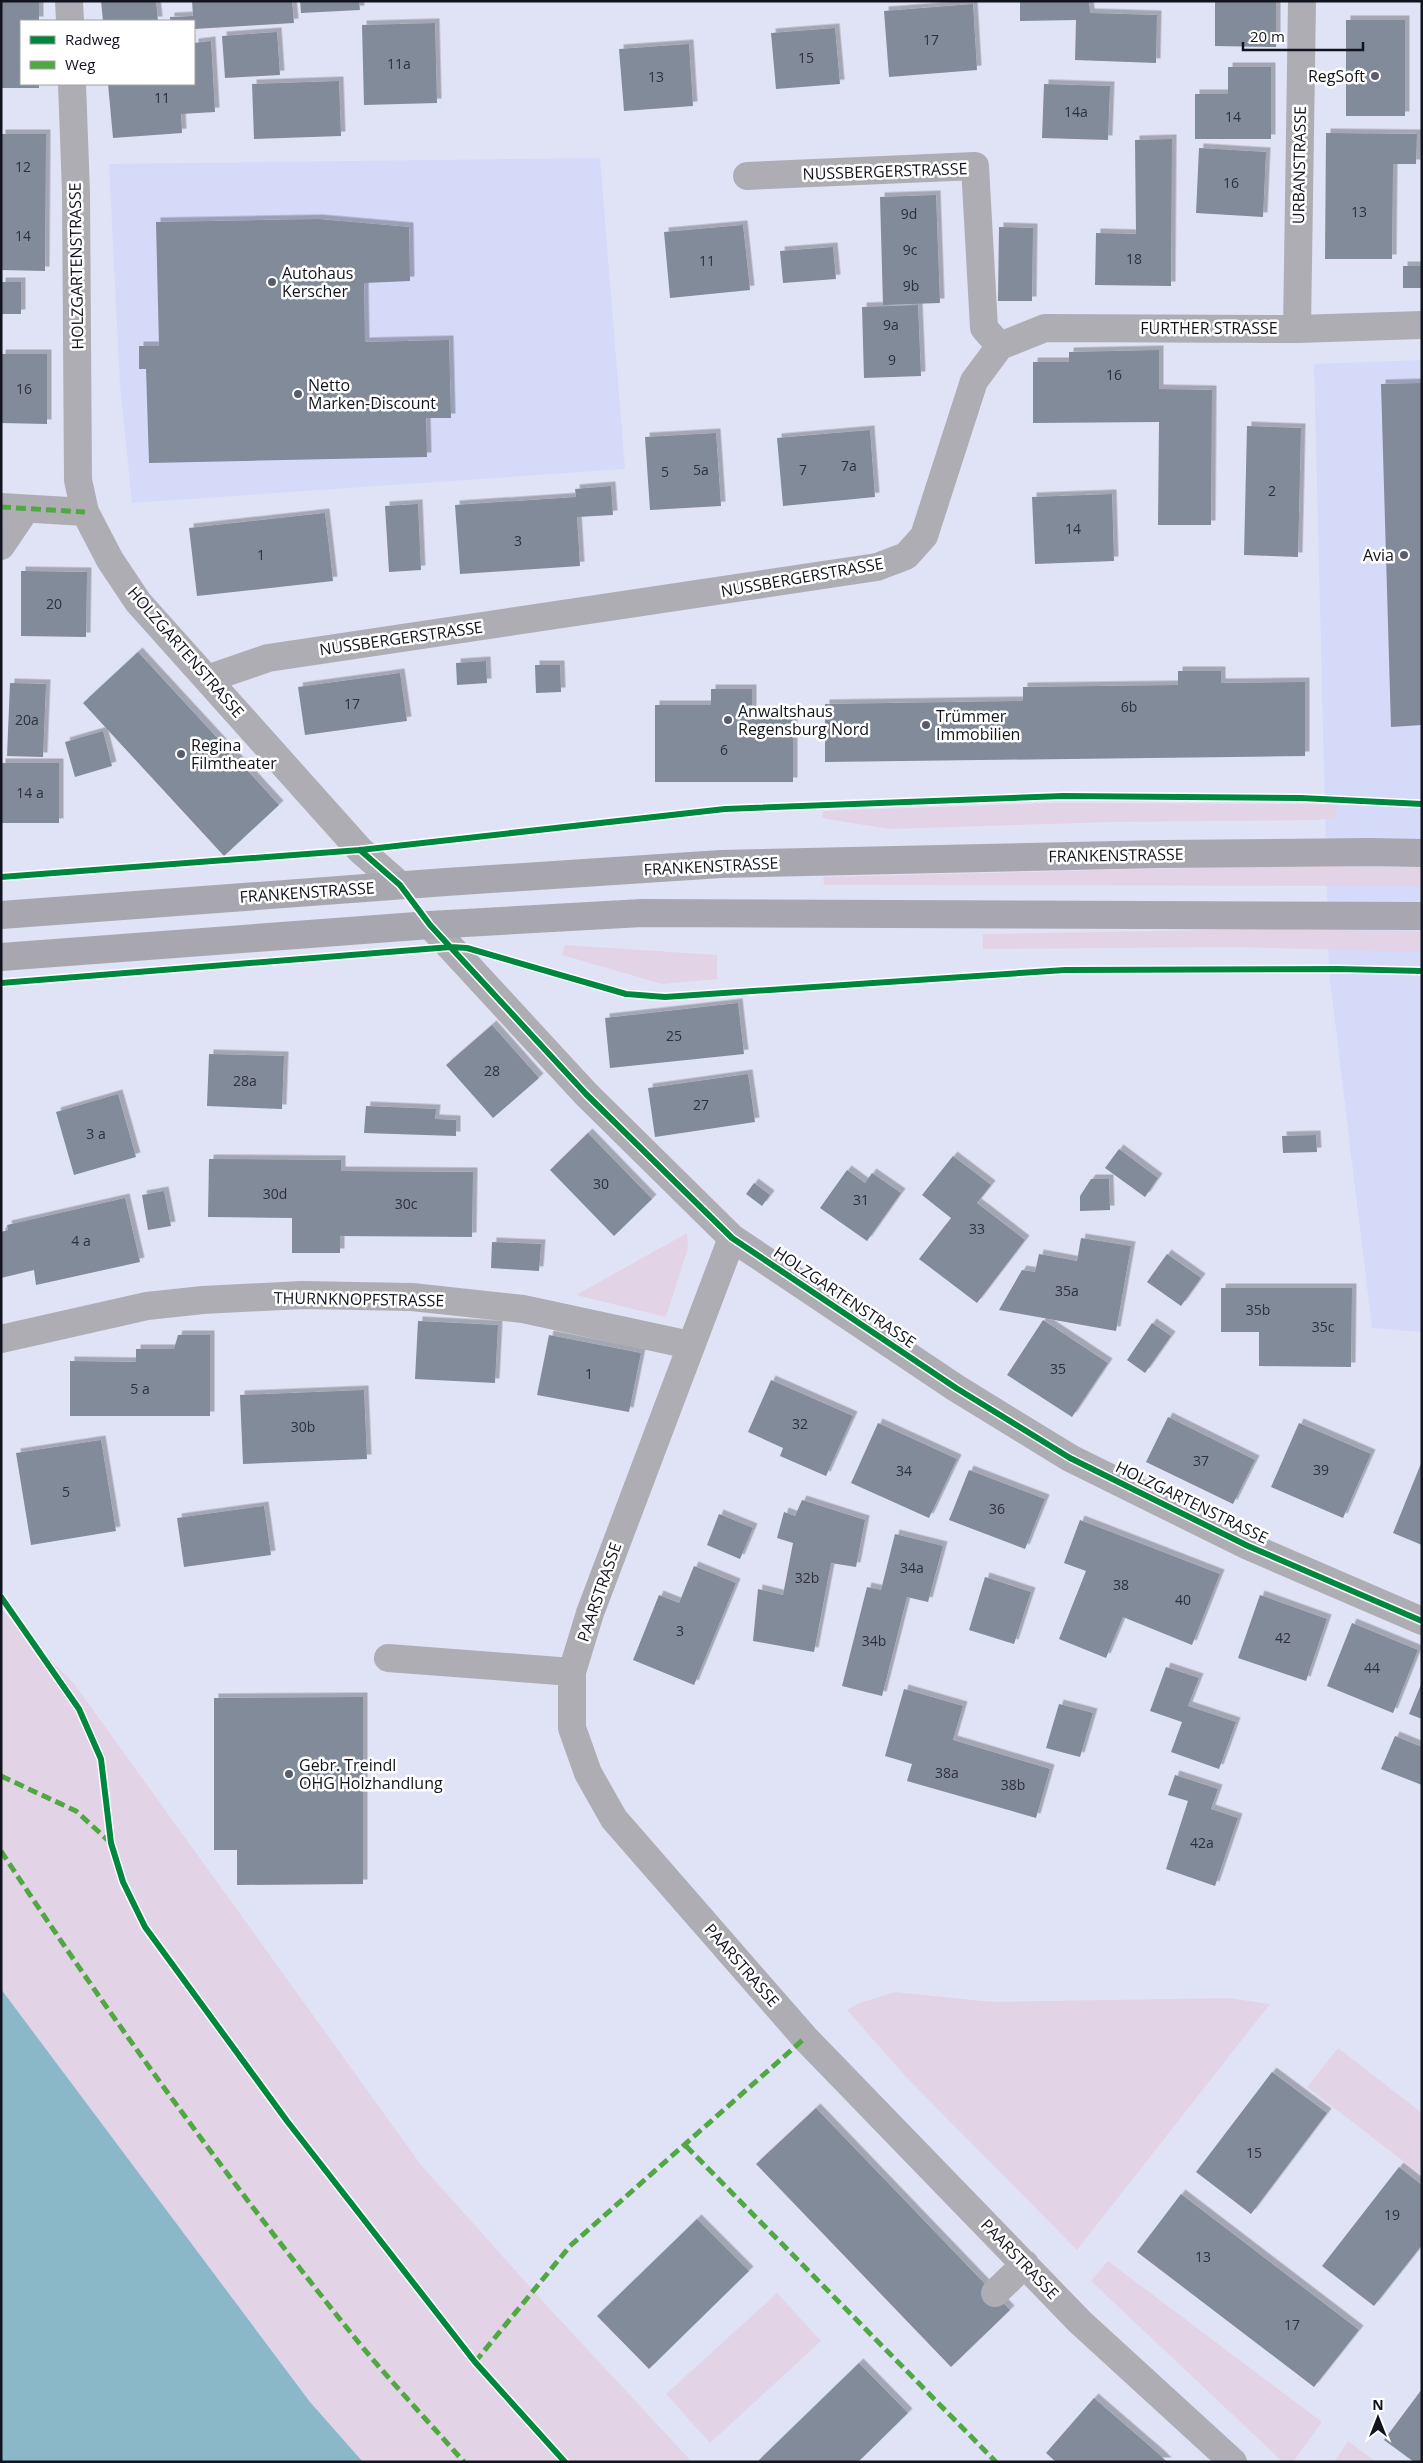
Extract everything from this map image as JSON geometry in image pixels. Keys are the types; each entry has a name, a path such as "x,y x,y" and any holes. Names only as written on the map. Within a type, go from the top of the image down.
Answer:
{"main road":[{"name":"FRANKENSTRASSE","path":"1,915 400,885 721,864 1162,854 1422,853"},
{"path":"1,958 430,925 642,913 1422,916"}],"street":[{"path":"70,1 70,20"},
{"name":"URBANSTRASSE","path":"1297,329 1302,1"},
{"name":"HOLZGARTENSTRASSE","path":"72,85 76,192 78,480 85,512 110,560 138,602 360,850 400,885"},
{"name":"NUSSBERGERSTRASSE","path":"208,679 268,658 877,567 906,556 924,536 974,381 1000,346 984,328 975,166 747,176"},
{"name":"FURTHER STRASSE","path":"1000,346 1045,328 1297,329 1422,325"},
{"path":"1,546 14,508 85,512"},
{"name":"HOLZGARTENSTRASSE","path":"430,925 586,1094 732,1238 956,1388 1070,1458 1248,1546 1422,1621"},
{"path":"690,1345 732,1238"},
{"name":"THURNKNOPFSTRASSE","path":"1,1339 147,1306 203,1300 302,1295 412,1297 523,1309 690,1345"},
{"name":"PAARSTRASSE","path":"690,1345 590,1613 572,1672 572,1728 588,1772 614,1819 805,2038 1080,2322 1233,2462"},
{"path":"388,1658 572,1672"},
{"path":"995,2294 1025,2264"}],"shaded area":[{"path":"600,158 625,469 132,503 120,385 109,164"},
{"path":"1422,360 1422,1332 1372,1328 1329,972 1314,364"},
{"path":"1054,803 1322,804 1338,806 1334,818 1316,820 1112,822 889,829 822,818 823,811"},
{"path":"1303,865 1422,868 1422,886 824,885 823,877"},
{"path":"1269,929 1422,932 1422,952 1232,947 983,949 983,934"},
{"path":"565,945 717,955 717,979 662,984 562,955"},
{"path":"687,1233 688,1248 666,1317 576,1295"},
{"path":"1,1609 75,1685 421,2165 548,2307 692,2462 363,2462 310,2402 1,1989"},
{"path":"1,1989 310,2402 363,2462 1,2462"},
{"path":"895,1992 992,2002 1228,1998 1270,2004 1077,2250 908,2079 847,2010 857,2004"},
{"path":"1338,2048 1422,2113 1420,2174 1307,2087"},
{"path":"1108,2261 1322,2422 1293,2462 1283,2462 1091,2281"},
{"path":"777,2293 821,2341 710,2443 666,2394"},
{"path":"1348,2441 1376,2462 1334,2462"}],"building":[{"path":"1,1 39,1 39,20 20,20 20,85 39,85 39,88 1,88"},
{"path":"101,1 156,1 158,20 103,20"},
{"path":"192,1 292,1 294,23 195,29 195,20 170,20 170,17 193,16"},
{"path":"300,1 359,1 360,10 301,13"},
{"path":"1020,1 1089,1 1090,13 1157,15 1156,63 1075,60 1076,20 1020,21"},
{"path":"1215,1 1276,1 1276,47 1215,46"},
{"path":"973,4 977,70 889,77 884,11"},
{"path":"1346,20 1405,20 1405,116 1346,116"},
{"path":"435,23 437,103 364,105 362,25"},
{"path":"835,28 840,84 776,89 771,33"},
{"path":"277,32 280,75 225,78 222,36"},
{"path":"211,41 215,112 181,114 182,133 113,138 108,85 195,85 195,43"},
{"path":"689,44 693,106 624,111 619,49"},
{"path":"1228,67 1271,67 1271,139 1195,139 1195,94 1228,94"},
{"path":"339,81 341,136 254,139 252,84"},
{"path":"1044,84 1110,86 1108,140 1042,138"},
{"path":"1326,133 1417,134 1416,164 1393,164 1392,259 1325,259"},
{"path":"1,134 46,134 45,271 1,270"},
{"path":"1172,139 1171,286 1095,285 1096,233 1136,234 1135,140"},
{"path":"1199,148 1266,152 1263,217 1196,213"},
{"path":"936,195 940,303 883,305 880,197"},
{"path":"318,219 409,227 410,281 364,283 365,342 449,340 451,418 426,418 427,457 149,463 146,369 139,369 139,346 159,346 156,222"},
{"path":"743,225 750,290 670,298 664,232"},
{"path":"999,227 1033,228 1032,301 998,301"},
{"path":"833,247 836,279 783,283 780,251"},
{"path":"1403,266 1422,266 1422,288 1403,288"},
{"path":"1,282 21,282 21,314 1,314"},
{"path":"918,305 921,376 864,378 862,307"},
{"path":"1159,350 1159,389 1212,390 1211,525 1158,525 1159,422 1033,423 1033,362 1069,362 1069,352"},
{"path":"1,354 47,354 47,424 1,423"},
{"name":"Avia","path":"1422,383 1422,725 1391,727 1381,384"},
{"path":"1247,426 1301,428 1298,557 1244,555"},
{"path":"870,430 875,497 783,506 777,438"},
{"path":"716,433 721,506 650,510 645,437"},
{"path":"611,486 613,515 577,517 580,566 460,574 455,505 576,497 575,489"},
{"path":"1112,494 1114,561 1035,564 1032,497"},
{"path":"418,504 421,570 389,572 385,506"},
{"path":"325,513 333,581 197,596 189,528"},
{"path":"21,571 87,572 86,637 21,636"},
{"name":"Regina Filmtheater","path":"138,652 279,805 224,856 83,703"},
{"path":"486,661 487,683 457,685 456,663"},
{"path":"535,665 560,665 561,692 536,693"},
{"path":"1178,671 1221,671 1221,683 1305,682 1305,756 825,762 825,704 1023,701 1023,687 1178,685"},
{"path":"400,673 407,721 305,735 298,687"},
{"path":"10,683 46,684 43,757 7,756"},
{"path":"711,689 752,689 752,719 793,718 793,782 655,782 655,705 711,705"},
{"path":"103,731 112,766 75,777 65,742"},
{"path":"1,763 59,763 59,823 1,823"},
{"path":"738,1003 744,1054 610,1068 605,1018"},
{"path":"492,1025 539,1078 493,1118 446,1065"},
{"path":"209,1054 284,1056 282,1109 207,1106"},
{"path":"748,1074 755,1122 655,1137 648,1088"},
{"path":"118,1094 136,1157 74,1175 56,1112"},
{"path":"366,1106 436,1109 435,1119 456,1120 456,1136 364,1133"},
{"path":"588,1133 652,1199 614,1236 550,1170"},
{"path":"1316,1135 1317,1152 1283,1153 1282,1136"},
{"path":"1119,1149 1158,1178 1145,1197 1105,1168"},
{"path":"953,1156 991,1185 977,1203 1025,1240 977,1303 919,1259 951,1218 922,1195"},
{"path":"209,1159 341,1160 341,1171 473,1172 472,1237 340,1236 340,1253 292,1253 292,1218 208,1217"},
{"path":"847,1170 865,1183 872,1173 901,1193 867,1241 820,1208"},
{"path":"1091,1179 1109,1179 1110,1210 1080,1211 1080,1196"},
{"path":"754,1183 770,1195 762,1206 746,1194"},
{"path":"164,1191 171,1226 148,1230 142,1195"},
{"path":"125,1198 140,1262 36,1285 34,1270 1,1278 1,1232 8,1230 7,1225"},
{"path":"1081,1238 1131,1246 1116,1331 999,1310 1022,1270 1035,1272 1039,1254 1077,1261"},
{"path":"492,1242 541,1244 539,1271 491,1268"},
{"path":"1167,1254 1201,1278 1181,1306 1147,1282"},
{"path":"1221,1288 1352,1288 1351,1367 1259,1366 1259,1332 1221,1332"},
{"path":"1043,1320 1108,1363 1072,1417 1007,1375"},
{"path":"418,1321 498,1325 495,1383 415,1379"},
{"path":"1152,1323 1171,1336 1145,1373 1127,1360"},
{"path":"178,1335 210,1335 210,1416 70,1416 70,1361 136,1362 136,1349 174,1349"},
{"path":"549,1335 641,1353 629,1412 537,1395"},
{"path":"771,1380 853,1416 826,1476 780,1456 783,1448 748,1432"},
{"path":"364,1390 367,1459 243,1464 240,1395"},
{"path":"1168,1417 1255,1460 1233,1504 1146,1462"},
{"path":"878,1423 957,1459 929,1518 851,1483"},
{"path":"1299,1423 1371,1454 1343,1518 1271,1487"},
{"path":"101,1440 116,1531 31,1545 16,1453"},
{"path":"1422,1461 1422,1545 1393,1533"},
{"path":"969,1470 1045,1499 1025,1549 949,1520"},
{"path":"802,1500 865,1520 856,1567 831,1563 814,1652 753,1641 758,1589 783,1595 793,1543 777,1538 784,1512 795,1516"},
{"path":"264,1506 271,1555 184,1567 177,1518"},
{"path":"719,1514 753,1528 740,1559 707,1545"},
{"path":"1080,1520 1220,1574 1192,1645 1123,1617 1106,1658 1059,1639 1086,1571 1064,1563"},
{"path":"895,1534 943,1546 928,1602 907,1597 882,1696 842,1686 867,1587 881,1590"},
{"path":"694,1566 736,1583 694,1685 633,1660 659,1595 679,1603"},
{"path":"985,1577 1031,1592 1014,1644 969,1630"},
{"path":"1260,1595 1327,1619 1306,1681 1238,1658"},
{"path":"1352,1623 1418,1650 1393,1713 1327,1686"},
{"path":"1166,1667 1199,1678 1188,1706 1236,1722 1219,1769 1171,1752 1182,1722 1150,1711"},
{"path":"1422,1682 1422,1719 1409,1714"},
{"path":"904,1689 963,1706 953,1740 1050,1769 1036,1818 907,1781 912,1764 885,1756"},
{"name":"Gebr. Treindl OHG Holzhandlung","path":"363,1697 363,1884 237,1885 237,1850 214,1850 214,1698"},
{"path":"1059,1704 1093,1713 1080,1757 1046,1748"},
{"path":"1395,1736 1422,1747 1422,1785 1381,1769"},
{"path":"1175,1775 1218,1789 1211,1809 1238,1818 1215,1886 1166,1869 1188,1801 1168,1795"},
{"path":"1272,2072 1327,2113 1251,2214 1196,2172"},
{"path":"816,2108 1010,2310 951,2367 756,2164"},
{"path":"1399,2167 1422,2185 1422,2245 1374,2306 1322,2266"},
{"path":"1181,2194 1359,2330 1314,2387 1137,2252"},
{"path":"697,2219 749,2271 649,2369 597,2316"},
{"path":"859,2363 908,2413 858,2462 757,2462"},
{"path":"1422,2389 1422,2462 1414,2462 1384,2440"},
{"path":"1094,2398 1167,2462 1056,2462 1046,2453"}],"marked path":[{"path":"1,507 85,512"},
{"path":"1,1776 76,1811 111,1843"},
{"path":"1,1851 128,2038 262,2219 368,2354 464,2462"},
{"path":"475,2362 570,2246 805,2038"},
{"path":"686,2146 996,2462"}],"cycle path":[{"path":"1,877 360,850 725,809 1063,796 1301,798 1422,804"},
{"path":"360,850 400,885 430,925 586,1094 732,1238 956,1388 1070,1458 1248,1546 1422,1621"},
{"path":"1,983 451,947 467,948 626,994 665,997 1065,970 1338,969 1422,971"},
{"path":"1,1597 79,1709 101,1759 111,1843 123,1882 145,1927 287,2121 475,2362 565,2462"}],"place":[{"name":"RegSoft","path":"1375,76"},
{"name":"Autohaus Kerscher","path":"272,282"},
{"name":"Netto Marken-Discount","path":"298,394"},
{"name":"Avia","path":"1404,555"},
{"name":"Anwaltshaus Regensburg Nord","path":"728,720"},
{"name":"Trümmer Immobilien","path":"926,725"},
{"name":"Regina Filmtheater","path":"181,754"},
{"name":"Gebr. Treindl OHG Holzhandlung","path":"289,1774"}]}
